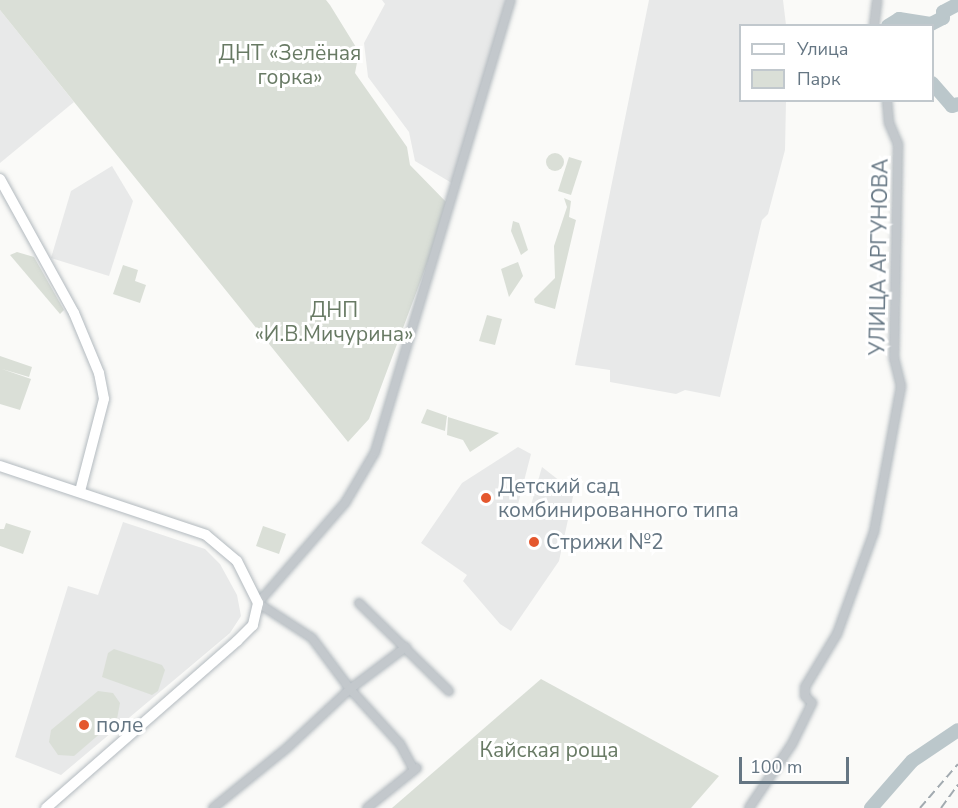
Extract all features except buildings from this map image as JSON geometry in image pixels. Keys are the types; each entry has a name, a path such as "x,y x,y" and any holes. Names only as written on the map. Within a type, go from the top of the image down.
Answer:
{"street":[{"path":"46,808 237,642 253,625 258,603 345,503 369,464 488,86 511,0"},
{"path":"874,24 877,0"},
{"name":"УЛИЦА АРГУНОВА","path":"749,808 792,744 812,703 805,696 805,687 837,634 873,532 902,386 894,358 898,144 889,123 887,102"},
{"path":"0,179 74,313 99,373 104,399 80,491"},
{"path":"0,466 207,535 237,561 258,603 312,638 350,689 400,744 415,769 368,808"},
{"path":"359,603 449,691"},
{"path":"213,808 288,747 350,689 406,647"}],"shaded area":[{"path":"382,0 506,0 455,185 415,161 409,132 368,77 364,43 385,4"},
{"path":"649,0 783,0 786,24 739,24 739,102 786,102 785,150 768,214 762,220 720,397 685,390 676,394 610,382 610,370 575,365"},
{"path":"0,10 74,102 0,163"},
{"path":"112,166 133,201 109,276 51,258 71,191"},
{"path":"518,447 531,454 516,512 527,519 542,467 574,492 559,561 511,631 500,624 463,581 467,575 421,543 462,483"},
{"path":"123,522 205,549 220,564 237,595 241,616 230,633 61,775 15,757 68,586 98,595"}],"green space":[{"name":"ДНП «И.В.Мичурина»","path":"0,0 326,0 330,5 359,52 355,73 407,147 410,165 449,205 369,419 348,442 0,10"},
{"path":"555,153 561,156 564,162 561,168 555,171 549,168 546,162 549,156"},
{"path":"569,157 582,161 571,195 558,191"},
{"path":"564,198 571,201 569,217 576,220 555,309 535,303 534,299 555,278 554,246 567,207"},
{"path":"513,221 519,223 528,250 521,255 511,231"},
{"path":"17,252 34,257 64,310 60,314 10,255"},
{"path":"518,262 523,276 509,297 501,269"},
{"path":"123,265 138,270 135,281 146,285 140,303 113,294"},
{"path":"487,315 502,319 495,345 479,341"},
{"path":"0,356 32,367 29,377 2,369 31,379 20,410 0,404"},
{"path":"427,409 447,416 445,431 421,423"},
{"path":"448,417 499,433 470,452 463,440 447,435"},
{"path":"6,523 31,531 23,554 0,546 0,529 4,529"},
{"path":"263,526 286,534 279,554 256,546"},
{"path":"114,649 162,665 165,670 158,691 152,695 102,677 108,653"},
{"name":"Кайская роща","path":"541,679 719,776 691,808 392,808"},
{"name":"поле","path":"98,691 113,693 120,703 117,719 74,756 58,755 49,742 51,730"}],"waterway":[{"path":"931,24 943,18 943,12 958,4"},
{"path":"891,24 899,19 931,24"},
{"path":"934,85 952,106 958,104"},
{"path":"871,808 912,761 958,730"}],"railway":[{"path":"920,808 958,764"},
{"path":"941,808 958,785"}],"place":[{"name":"Детский сад комбинированного типа","path":"486,498"},
{"name":"Стрижи №2","path":"534,542"},
{"name":"поле","path":"84,725"}],"park label":[{"name":"ДНТ «Зелёная горка»","path":"290,65"}]}
